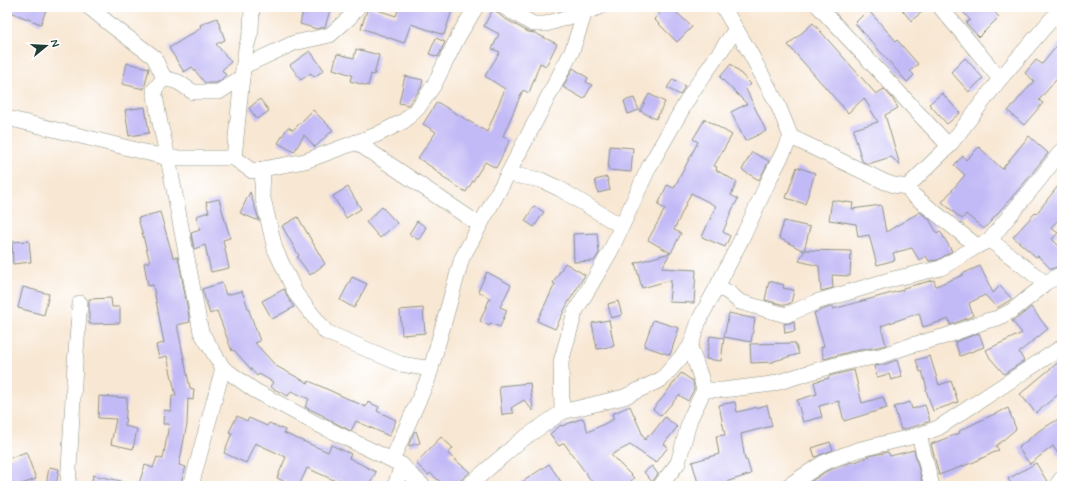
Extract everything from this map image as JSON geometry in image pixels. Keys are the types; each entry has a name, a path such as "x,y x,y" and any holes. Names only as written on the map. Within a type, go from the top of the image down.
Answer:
{"street":[{"path":"89,7 154,58 164,78 178,82 193,92 219,92 243,71 294,43 330,35 349,18 358,7"},
{"path":"234,158 246,48 251,32 252,7"},
{"path":"7,118 168,158 234,158 252,171 305,161 376,135 404,121 418,108 434,85 459,35 476,7"},
{"path":"504,7 533,24 546,24 600,7"},
{"path":"723,7 778,105 791,137 885,182 907,187 912,195 1045,283"},
{"path":"819,7 949,146"},
{"path":"940,7 1000,79"},
{"path":"907,187 949,146 1000,79 1062,7"},
{"path":"395,486 397,463 428,379 462,258 508,174 572,51 585,12"},
{"path":"562,412 561,362 575,312 610,252 653,160 692,92 736,29"},
{"path":"164,78 154,90 200,332 223,368 254,390 397,463 424,486"},
{"path":"468,486 520,441 562,412 624,398 662,379 690,346 700,318 717,287 791,137"},
{"path":"356,142 480,225"},
{"path":"717,287 728,292 740,302 786,315 816,302 900,277 941,268 984,243 1001,226 1062,150"},
{"path":"263,169 262,194 275,249 296,294 326,332 401,364 431,369"},
{"path":"508,174 541,180 548,183 621,226"},
{"path":"704,390 723,390 772,384 851,361 880,356 912,345 946,336 998,318 1013,310 1045,283 1062,275"},
{"path":"68,486 80,302"},
{"path":"660,486 678,463 690,419 704,390 690,346"},
{"path":"788,486 823,463 857,450 919,435 938,428 1062,347"},
{"path":"191,486 223,368"},
{"path":"919,435 932,486"},
{"path":"1056,486 1062,478"}],"building":[{"path":"7,7 47,7 41,24 7,11"},
{"path":"304,7 331,7 325,27 317,29 300,24"},
{"path":"368,7 396,16 399,7 453,7 444,35 411,24 404,43 361,28"},
{"path":"666,7 671,7 692,27 677,42 654,19"},
{"path":"900,7 928,7 911,21"},
{"path":"959,7 990,7 999,17 979,37 966,23 970,20"},
{"path":"493,9 502,17 528,32 535,33 557,44 546,66 540,63 529,93 523,90 503,136 510,140 496,168 485,162 466,192 442,177 443,176 436,170 418,158 436,132 423,124 437,102 487,132 505,89 485,76 500,52 492,49 499,34 484,26"},
{"path":"868,10 918,64 910,71 914,75 907,82 855,23"},
{"path":"217,18 225,40 216,44 231,62 222,70 226,75 220,81 216,83 205,83 192,67 184,72 169,48 201,28 200,25"},
{"path":"813,23 876,94 884,89 892,98 898,108 885,115 900,165 891,157 868,164 862,161 854,129 878,122 864,98 848,113 788,45"},
{"path":"436,38 445,42 438,57 429,54"},
{"path":"1062,40 1062,73 1039,100 1043,103 1024,125 1008,111 1034,81 1025,73 1036,60 1042,64"},
{"path":"356,49 379,55 374,75 371,74 368,86 350,81 352,75 333,69 337,54 354,58"},
{"path":"310,51 324,70 314,77 311,73 301,80 290,65"},
{"path":"965,58 983,78 969,92 951,72"},
{"path":"127,63 149,68 144,89 122,84"},
{"path":"731,64 751,84 746,89 766,131 745,141 731,112 747,104 720,77"},
{"path":"573,68 588,78 586,82 592,85 584,99 563,87"},
{"path":"405,76 423,80 421,88 408,105 399,103"},
{"path":"673,79 685,86 680,95 667,88"},
{"path":"942,93 960,113 947,124 929,104"},
{"path":"649,94 665,102 656,119 640,111"},
{"path":"634,98 639,110 628,114 624,101"},
{"path":"260,99 269,111 257,119 249,108"},
{"path":"145,107 149,133 129,136 125,110"},
{"path":"313,110 333,130 315,147 304,135 294,152 278,143 288,127 293,130"},
{"path":"705,119 732,135 714,166 717,167 716,170 737,182 731,195 738,199 723,232 730,236 725,247 702,237 716,206 691,193 674,230 681,233 671,253 648,240 665,209 658,205 667,185 674,188 698,142 693,139"},
{"path":"1029,136 1048,153 984,229 966,214 962,219 942,202 965,175 954,165 963,156 966,160 979,147 1002,169"},
{"path":"610,146 633,148 631,172 608,170"},
{"path":"752,152 769,161 759,180 742,170"},
{"path":"797,167 815,173 805,204 786,198"},
{"path":"607,177 610,190 598,193 595,180"},
{"path":"1062,181 1062,215 1051,228 1058,233 1052,239 1062,249 1062,265 1051,269 1038,256 1036,257 1013,237 1035,213 1036,214"},
{"path":"348,187 361,209 346,218 333,196"},
{"path":"250,192 259,220 259,221 240,213"},
{"path":"219,199 230,238 223,240 229,268 211,272 205,245 194,249 191,233 200,230 196,216 209,212 206,202"},
{"path":"832,200 853,203 852,209 881,205 886,232 920,212 929,219 937,233 940,231 952,251 938,260 929,261 926,256 919,260 912,248 893,253 895,260 877,265 869,235 858,237 856,224 829,220"},
{"path":"534,206 544,212 534,227 525,221"},
{"path":"382,207 397,223 380,238 366,222"},
{"path":"160,212 173,257 178,257 190,322 177,325 190,388 194,389 193,400 188,399 187,424 179,465 186,467 180,486 138,486 145,465 153,468 157,457 163,459 169,424 163,424 164,410 171,411 172,396 176,396 167,356 159,358 156,345 164,343 153,285 148,286 144,263 150,262 138,218"},
{"path":"298,217 325,264 310,275 297,257 299,256 282,226"},
{"path":"417,221 426,227 419,240 409,234"},
{"path":"784,221 810,227 804,251 779,238"},
{"path":"597,233 599,253 594,261 574,262 573,234"},
{"path":"29,241 31,262 13,264 12,242"},
{"path":"805,250 851,251 850,276 832,275 833,288 821,291 819,266 799,261"},
{"path":"670,253 662,268 696,270 694,303 669,302 671,280 642,288 635,263"},
{"path":"565,263 585,275 568,303 555,329 537,321 555,284 553,283"},
{"path":"980,266 993,293 1000,286 1012,299 997,308 985,295 969,303 973,316 950,325 949,319 923,327 919,313 881,326 886,345 849,352 824,359 821,347 824,346 814,313 833,306 833,309 934,280 936,286"},
{"path":"487,272 511,285 500,307 507,310 500,327 490,323 489,326 480,321 490,298 478,291"},
{"path":"352,277 367,284 354,308 340,300"},
{"path":"769,281 784,285 783,288 794,290 791,303 785,305 765,300"},
{"path":"222,283 226,295 242,291 260,341 255,343 276,366 308,383 309,381 366,407 368,402 379,407 377,411 396,420 389,436 356,421 351,431 305,407 309,399 291,391 288,396 270,387 273,382 259,374 257,376 234,350 232,351 217,311 210,314 202,289"},
{"path":"23,287 49,294 44,315 18,308"},
{"path":"284,289 294,307 272,319 262,301"},
{"path":"111,298 112,307 120,307 120,323 89,324 89,299"},
{"path":"618,301 622,315 611,318 608,304"},
{"path":"1031,307 1048,329 1019,352 1024,361 1004,374 990,358 986,350 1022,333 1012,321"},
{"path":"423,308 425,333 402,335 400,310"},
{"path":"729,313 755,319 751,342 724,337"},
{"path":"609,320 614,346 597,349 592,323"},
{"path":"653,320 679,328 670,355 644,346"},
{"path":"794,321 795,331 785,333 784,324"},
{"path":"979,333 984,347 960,356 955,342"},
{"path":"710,336 724,338 721,361 706,359"},
{"path":"795,343 799,354 774,362 751,363 750,344"},
{"path":"930,356 939,385 951,381 958,402 933,411 922,371 920,372 916,360"},
{"path":"1062,359 1062,391 1036,413 1020,394"},
{"path":"897,360 902,377 891,380 889,374 877,377 874,366 883,365"},
{"path":"854,370 862,403 883,397 887,408 844,421 839,401 819,406 822,417 803,422 797,400 817,394 814,382 829,378 829,376"},
{"path":"681,373 693,381 694,389 688,401 679,395 661,416 653,409"},
{"path":"530,383 533,411 524,400 511,408 514,413 502,415 499,386"},
{"path":"99,396 127,398 125,426 137,429 133,449 111,444 116,419 98,418"},
{"path":"735,402 737,412 767,405 772,426 741,434 745,460 747,460 751,474 713,486 699,486 692,462 719,454 716,436 725,435 719,405"},
{"path":"910,402 912,409 925,405 930,421 901,430 894,407"},
{"path":"630,406 645,440 649,434 651,435 665,417 677,427 664,444 668,447 656,463 630,445 611,455 634,478 626,486 595,486 564,443 559,446 550,434 561,425 562,426 583,418 588,432 614,419 612,414"},
{"path":"1008,408 1016,429 996,446 999,450 974,462 939,475 931,444 960,433 959,431"},
{"path":"237,416 247,421 249,418 267,426 269,423 285,430 284,433 328,452 331,445 351,454 349,458 376,472 369,486 353,486 339,479 338,482 307,468 299,486 294,486 277,478 286,457 255,443 246,463 224,453 232,433 229,432"},
{"path":"1062,417 1062,460 1053,446 1030,464 1018,448 1040,430"},
{"path":"416,431 420,443 409,446 414,432"},
{"path":"441,437 453,448 448,454 470,472 462,479 459,486 445,486 430,473 428,475 416,463"},
{"path":"830,442 833,450 815,457 812,448"},
{"path":"914,450 923,486 804,486 827,471 852,462 853,463 869,456 888,452 890,456"},
{"path":"26,452 36,479 13,486 7,470 7,459"},
{"path":"1036,463 1048,483 1047,486 1013,486 1008,479"},
{"path":"549,464 564,486 516,486"},
{"path":"652,466 658,474 652,482 644,472"},
{"path":"49,467 59,469 56,486 46,486"},
{"path":"93,475 121,481 121,486 91,486"}]}
